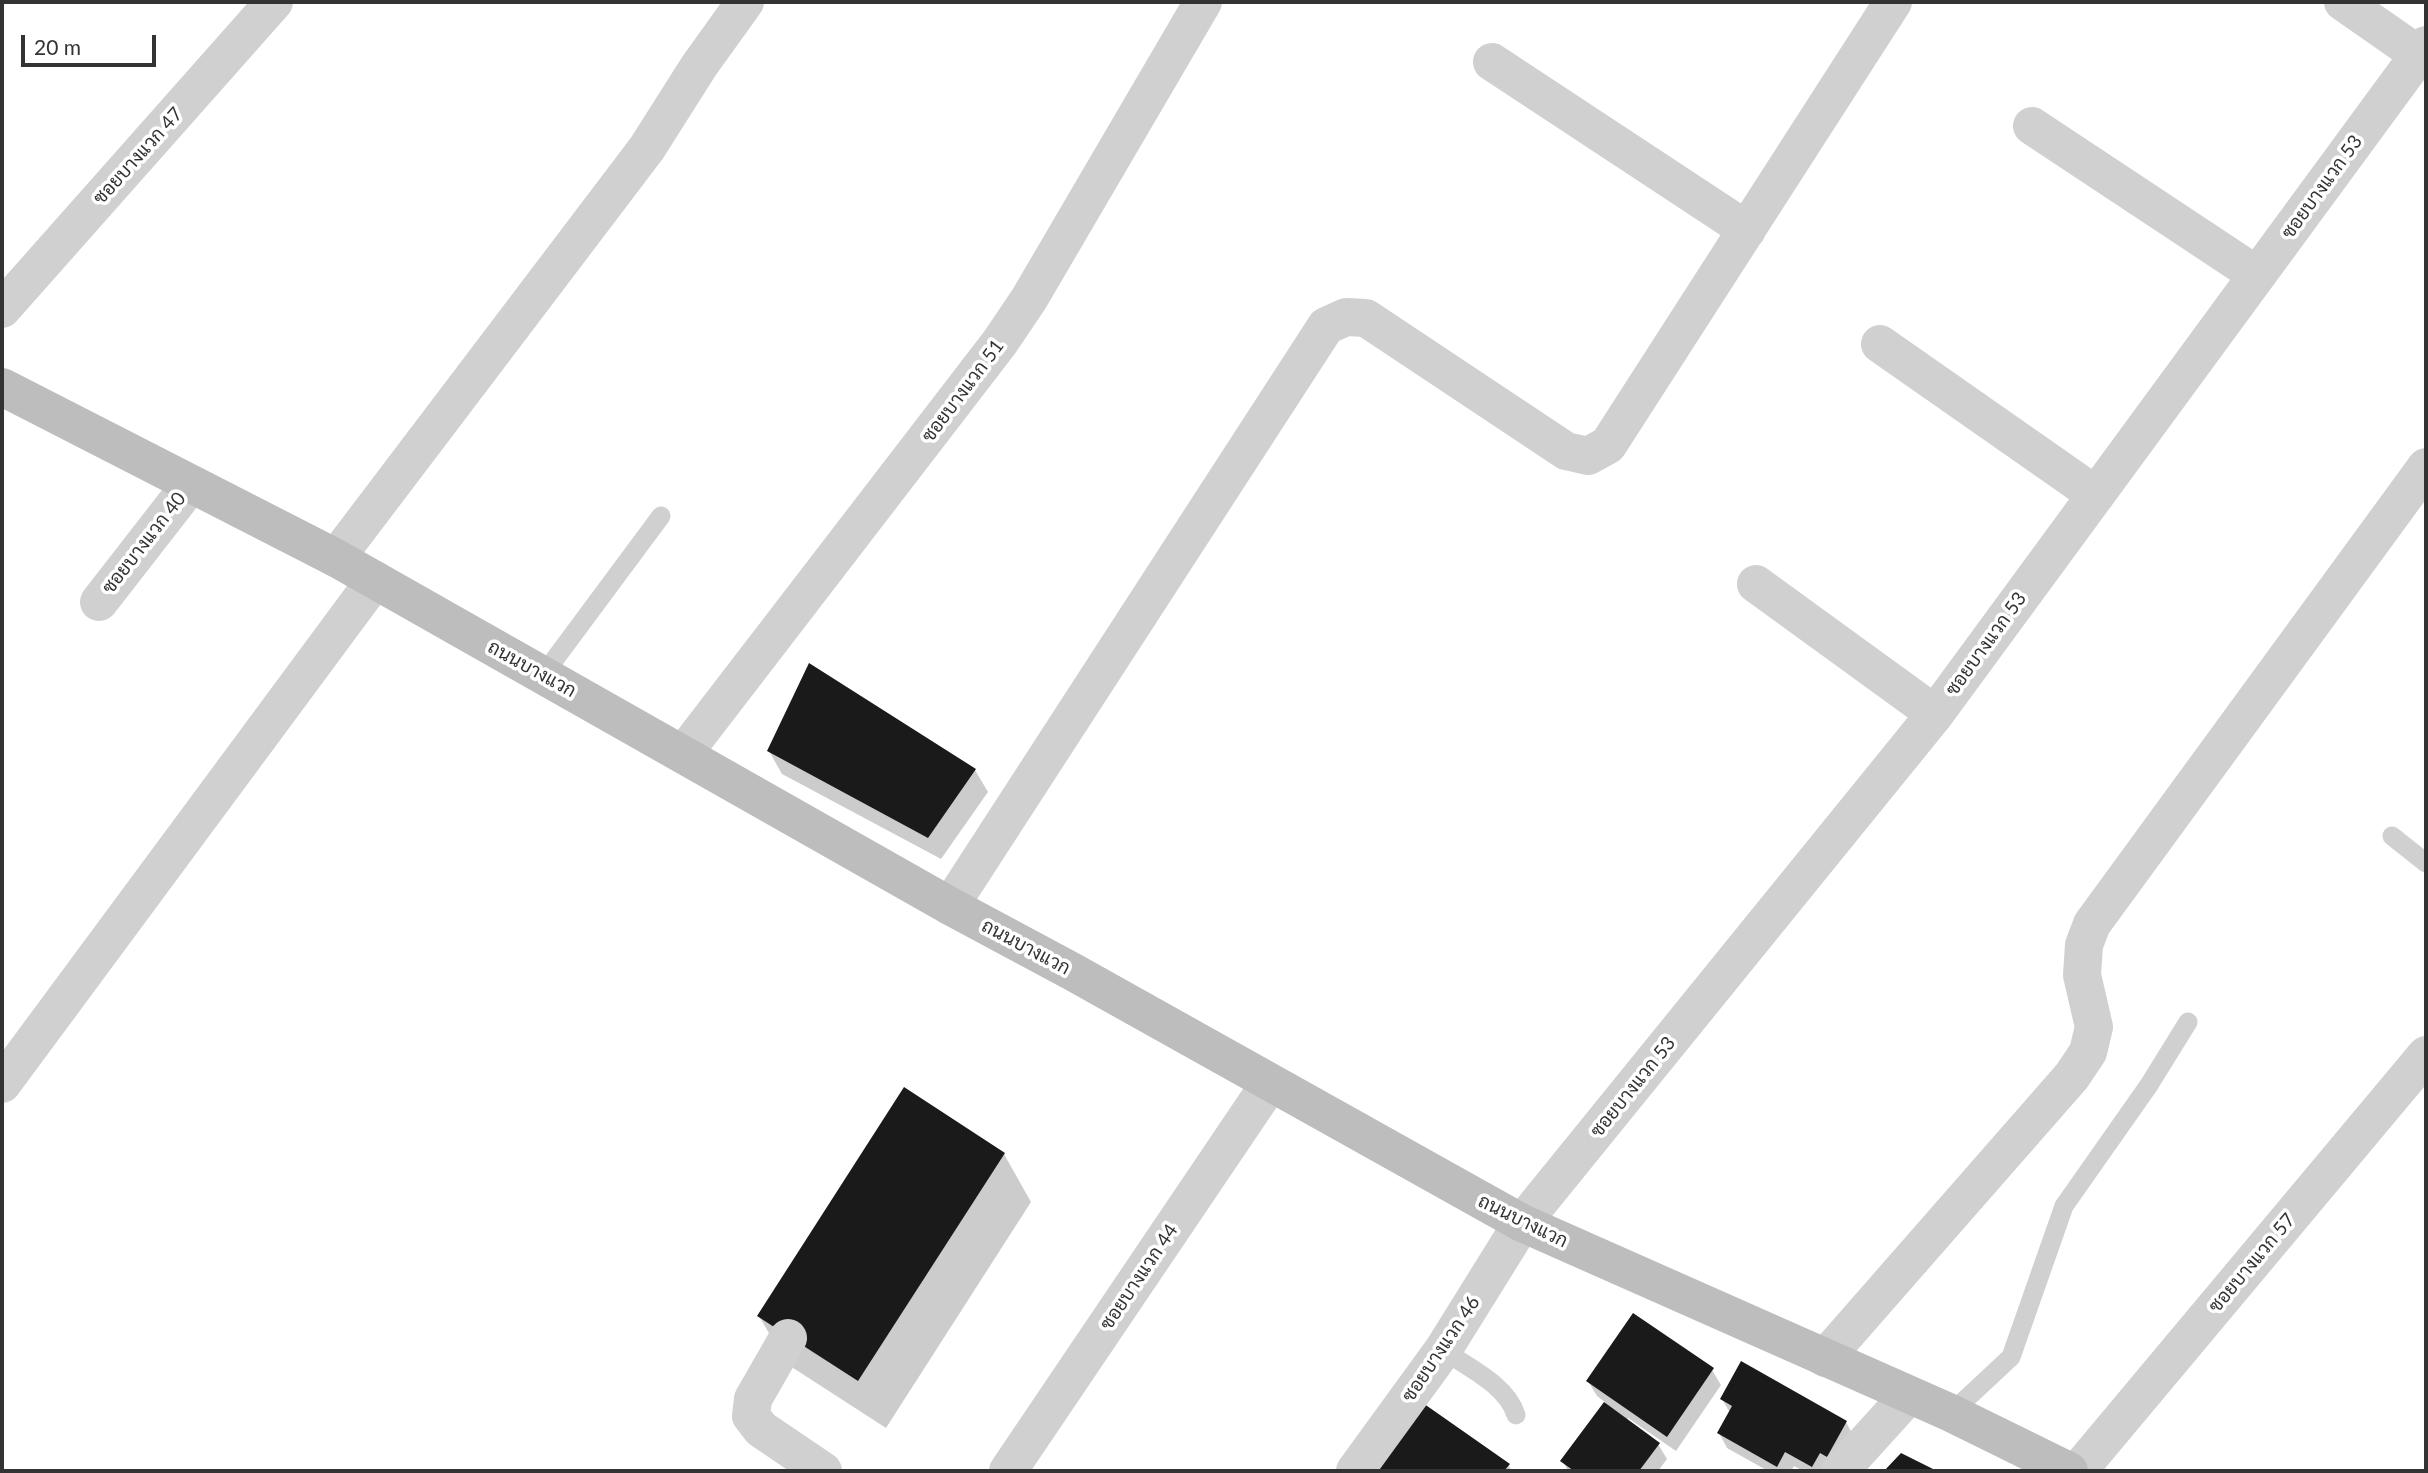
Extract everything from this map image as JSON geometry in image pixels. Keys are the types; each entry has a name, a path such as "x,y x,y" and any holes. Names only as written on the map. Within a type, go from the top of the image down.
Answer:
{"main road":[{"name":"ถนนบางแวก","path":"2,387 336,558 950,906 1522,1223 1951,1413 2069,1471"}],"street":[{"name":"ซอยบางแวก 47","path":"2,309 274,2"},
{"path":"336,558 647,148 699,66 745,2"},
{"name":"ซอยบางแวก 51","path":"684,753 1000,342 1030,299 1203,2"},
{"path":"950,906 1326,326 1346,317 1366,318 1566,450 1588,456 1608,445 1893,2"},
{"path":"2343,2 2423,50"},
{"name":"ซอยบางแวก 53","path":"1522,1223 1935,714 2423,50"},
{"path":"1492,62 1747,230"},
{"path":"2032,126 2257,275"},
{"path":"1880,344 2096,495"},
{"path":"1825,1358 2071,1076 2088,1052 2094,1027 2082,975 2084,946 2092,924 2426,467"},
{"name":"ซอยบางแวก 40","path":"99,602 190,485"},
{"path":"2,1084 375,580"},
{"path":"1756,584 1935,714"},
{"name":"ซอยบางแวก 57","path":"2078,1471 2426,1055"},
{"name":"ซอยบางแวก 44","path":"1008,1471 1270,1083"},
{"name":"ซอยบางแวก 46","path":"1355,1471 1443,1350 1522,1223"},
{"path":"788,1338 752,1399 751,1416 761,1429 823,1471"},
{"path":"1840,1471 1908,1396"}],"lane":[{"path":"543,675 661,516"},
{"path":"2392,836 2426,863"},
{"path":"1951,1413 2011,1357 2064,1206 2149,1085 2188,1022"},
{"path":"1443,1350 1497,1388 1513,1404 1516,1415"}],"building":[{"path":"809,663 976,769 928,838 767,751"},
{"path":"904,1087 1005,1153 858,1381 757,1316"},
{"path":"1633,1313 1714,1368 1667,1437 1586,1381"},
{"path":"1741,1361 1847,1421 1827,1457 1820,1453 1812,1467 1785,1452 1777,1467 1717,1433 1732,1406 1720,1399"},
{"path":"1420,1401 1510,1464 1504,1471 1371,1471"},
{"path":"1604,1402 1660,1443 1639,1471 1574,1471 1560,1461"},
{"path":"1901,1453 1937,1471 1884,1471"}]}
